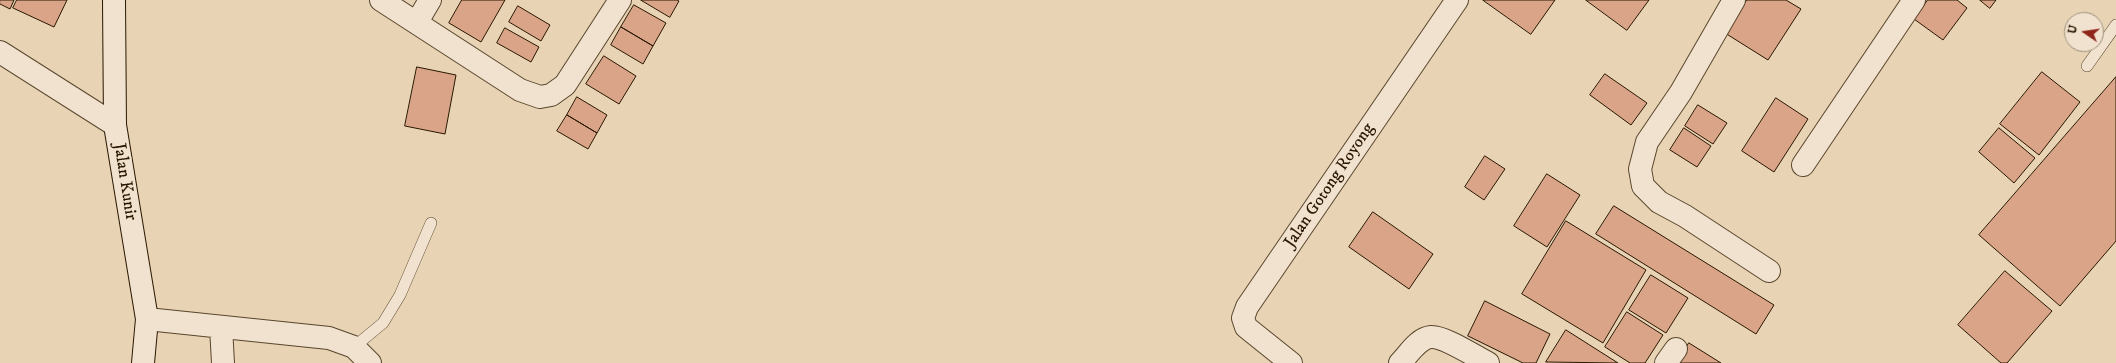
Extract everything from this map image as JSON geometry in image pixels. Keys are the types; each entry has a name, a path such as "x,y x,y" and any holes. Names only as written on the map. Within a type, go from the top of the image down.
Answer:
{"street":[{"name":"Jalan Kunir","path":"114,0 115,125 147,319 143,363"},
{"path":"381,0 520,90 540,97 551,95 565,84 620,0"},
{"path":"417,22 430,0"},
{"name":"Jalan Gotong Royong","path":"1291,363 1246,327 1243,318 1247,307 1457,0"},
{"path":"1734,0 1682,92 1648,142 1640,169 1643,186 1659,202 1685,216 1769,272"},
{"path":"1803,165 1914,0"},
{"path":"0,52 115,125"},
{"path":"147,319 329,338 354,347 370,363"},
{"path":"221,327 223,363"},
{"path":"1400,363 1420,342 1431,337 1443,340 1488,363"}],"lane":[{"path":"2087,66 2116,25"},
{"path":"354,347 383,323 400,295 431,223"}],"building":[{"path":"0,0 14,0 10,9 0,4"},
{"path":"17,0 67,0 54,27 13,8"},
{"path":"462,0 505,0 481,42 449,23"},
{"path":"641,0 677,0 679,1 670,17"},
{"path":"1483,0 1555,0 1531,34"},
{"path":"1586,0 1649,0 1627,30"},
{"path":"1747,0 1786,0 1801,9 1768,60 1725,33"},
{"path":"1928,0 1957,0 1967,8 1943,40 1914,19"},
{"path":"1980,0 1996,0 1990,8"},
{"path":"634,5 666,23 653,46 621,27"},
{"path":"518,6 550,25 541,41 509,22"},
{"path":"621,27 653,46 643,64 611,45"},
{"path":"505,28 539,47 531,62 497,43"},
{"path":"604,56 636,76 619,104 586,84"},
{"path":"417,67 456,75 445,134 405,126"},
{"path":"2042,72 2080,102 2039,155 2000,124"},
{"path":"1605,74 1647,103 1631,125 1590,95"},
{"path":"2116,77 2116,241 2060,306 1979,235"},
{"path":"577,97 607,115 597,133 567,115"},
{"path":"1776,98 1808,119 1774,172 1742,151"},
{"path":"1698,105 1727,123 1713,144 1685,126"},
{"path":"567,115 597,133 588,149 557,131"},
{"path":"1684,128 1711,146 1697,167 1670,150"},
{"path":"1999,128 2035,158 2014,183 1979,152"},
{"path":"1485,156 1505,169 1484,200 1465,187"},
{"path":"1547,174 1580,195 1547,247 1514,226"},
{"path":"1614,206 1774,305 1756,334 1596,234"},
{"path":"1373,212 1433,254 1409,289 1349,247"},
{"path":"1566,221 1646,270 1603,343 1522,294"},
{"path":"2005,271 2052,311 2007,363 2001,363 1958,325"},
{"path":"1651,275 1688,298 1666,333 1629,310"},
{"path":"1485,301 1550,334 1536,363 1523,363 1468,336"},
{"path":"1627,312 1663,335 1645,363 1630,363 1605,347"},
{"path":"1566,330 1618,363 1546,362"},
{"path":"1689,343 1721,363 1677,363"}]}
